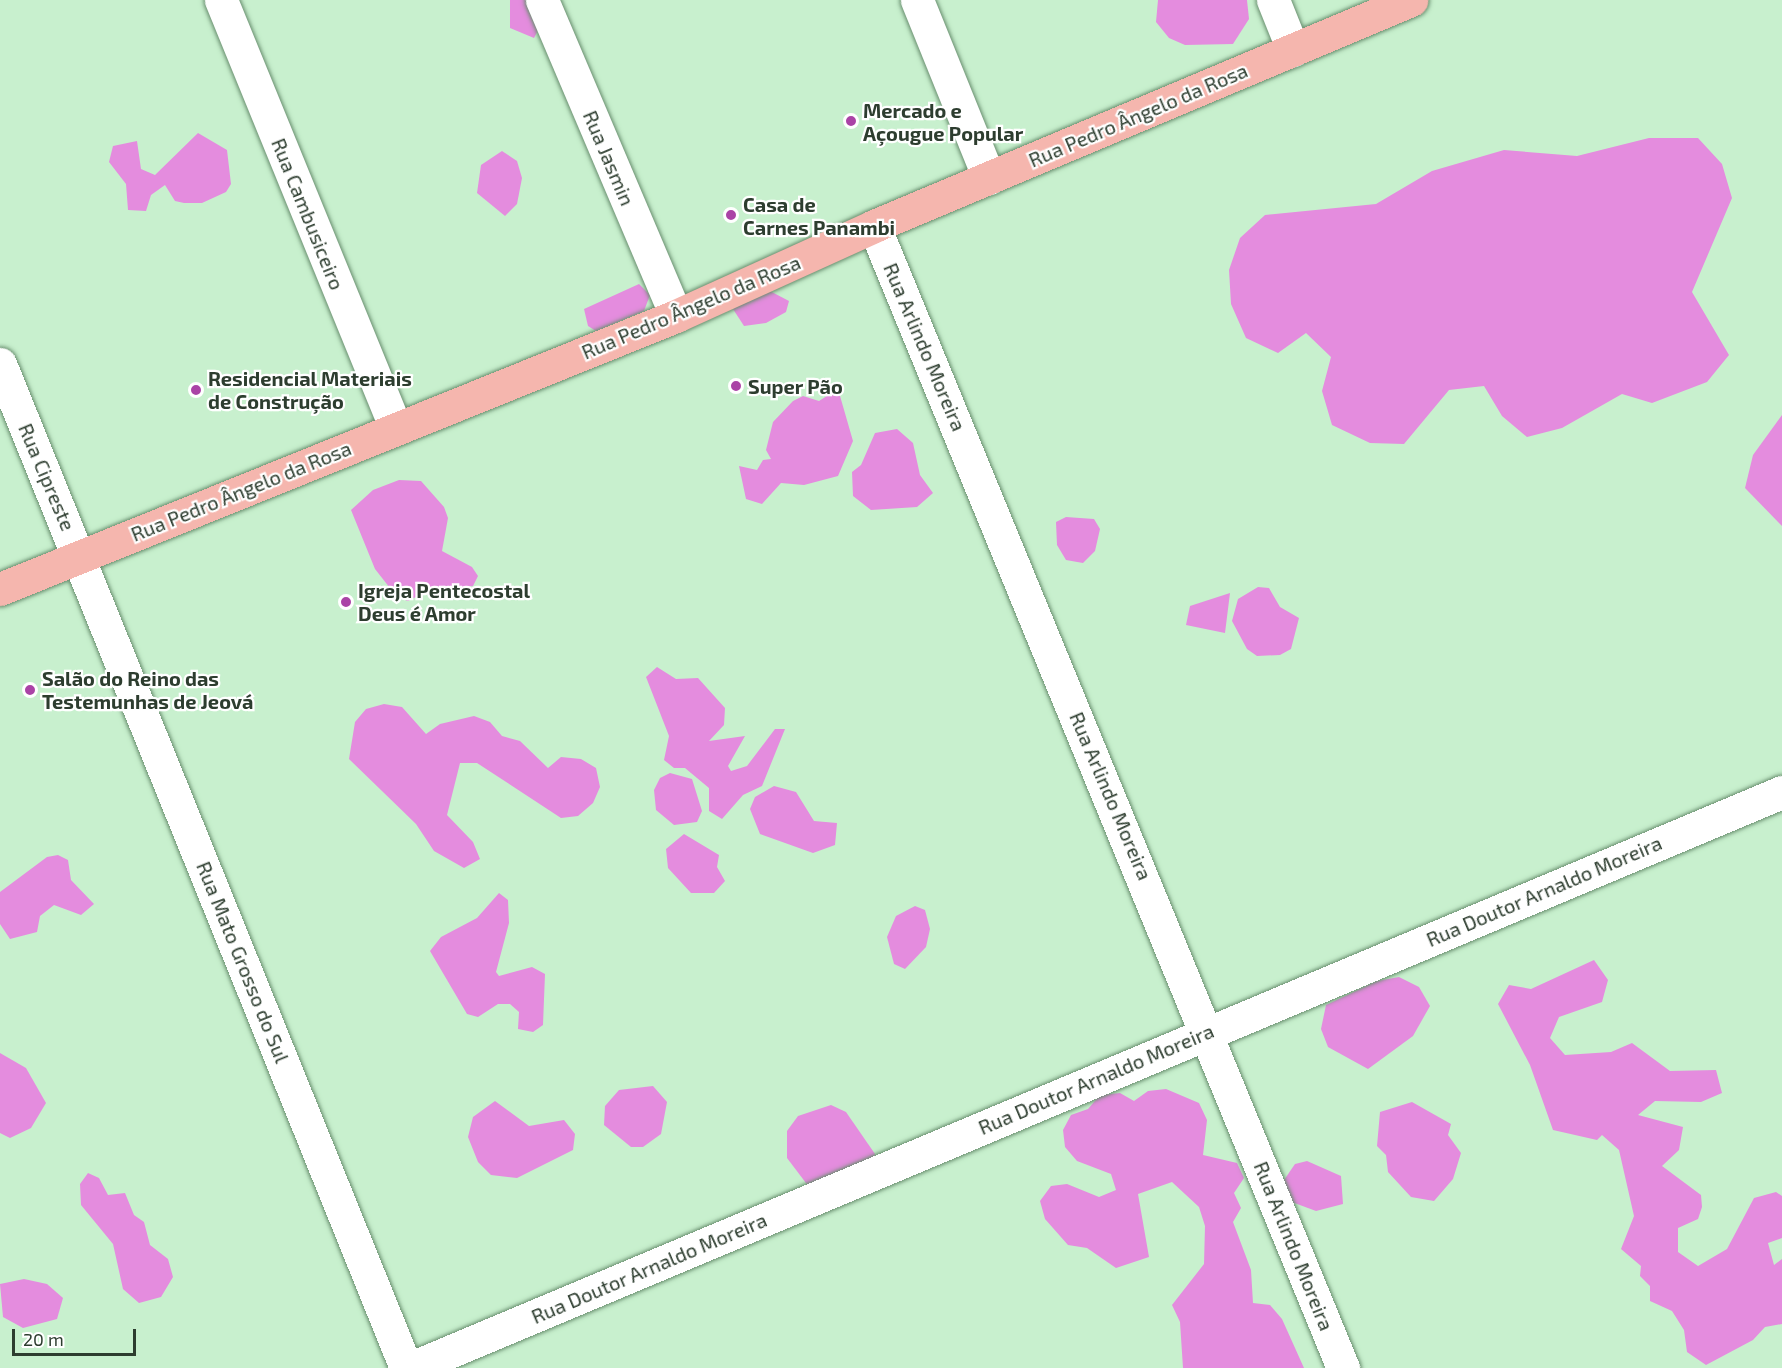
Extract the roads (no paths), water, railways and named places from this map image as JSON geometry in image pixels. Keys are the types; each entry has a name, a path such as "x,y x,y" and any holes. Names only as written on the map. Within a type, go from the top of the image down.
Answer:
{"main road":[{"name":"Rua Pedro Ângelo da Rosa","path":"0,589 676,316 874,226 1411,0"}],"street":[{"name":"Rua Cambusiceiro","path":"221,0 396,428"},
{"name":"Rua Jasmin","path":"542,0 676,316"},
{"path":"917,0 989,178"},
{"path":"1273,0 1293,50"},
{"name":"Rua Arlindo Moreira","path":"874,226 1208,1031 1343,1368"},
{"name":"Rua Cipreste","path":"0,364 80,557"},
{"name":"Rua Mato Grosso do Sul","path":"80,557 406,1368"},
{"name":"Rua Doutor Arnaldo Moreira","path":"411,1368 1208,1031 1782,792"}],"place":[{"name":"Mercado e Açougue Popular","path":"851,121"},
{"name":"Casa de Carnes Panambi","path":"731,215"},
{"name":"Super Pão","path":"736,386"},
{"name":"Residencial Materiais de Construção","path":"196,390"},
{"name":"Igreja Pentecostal Deus é Amor","path":"346,602"},
{"name":"Salão do Reino das Testemunhas de Jeová","path":"30,690"}]}
